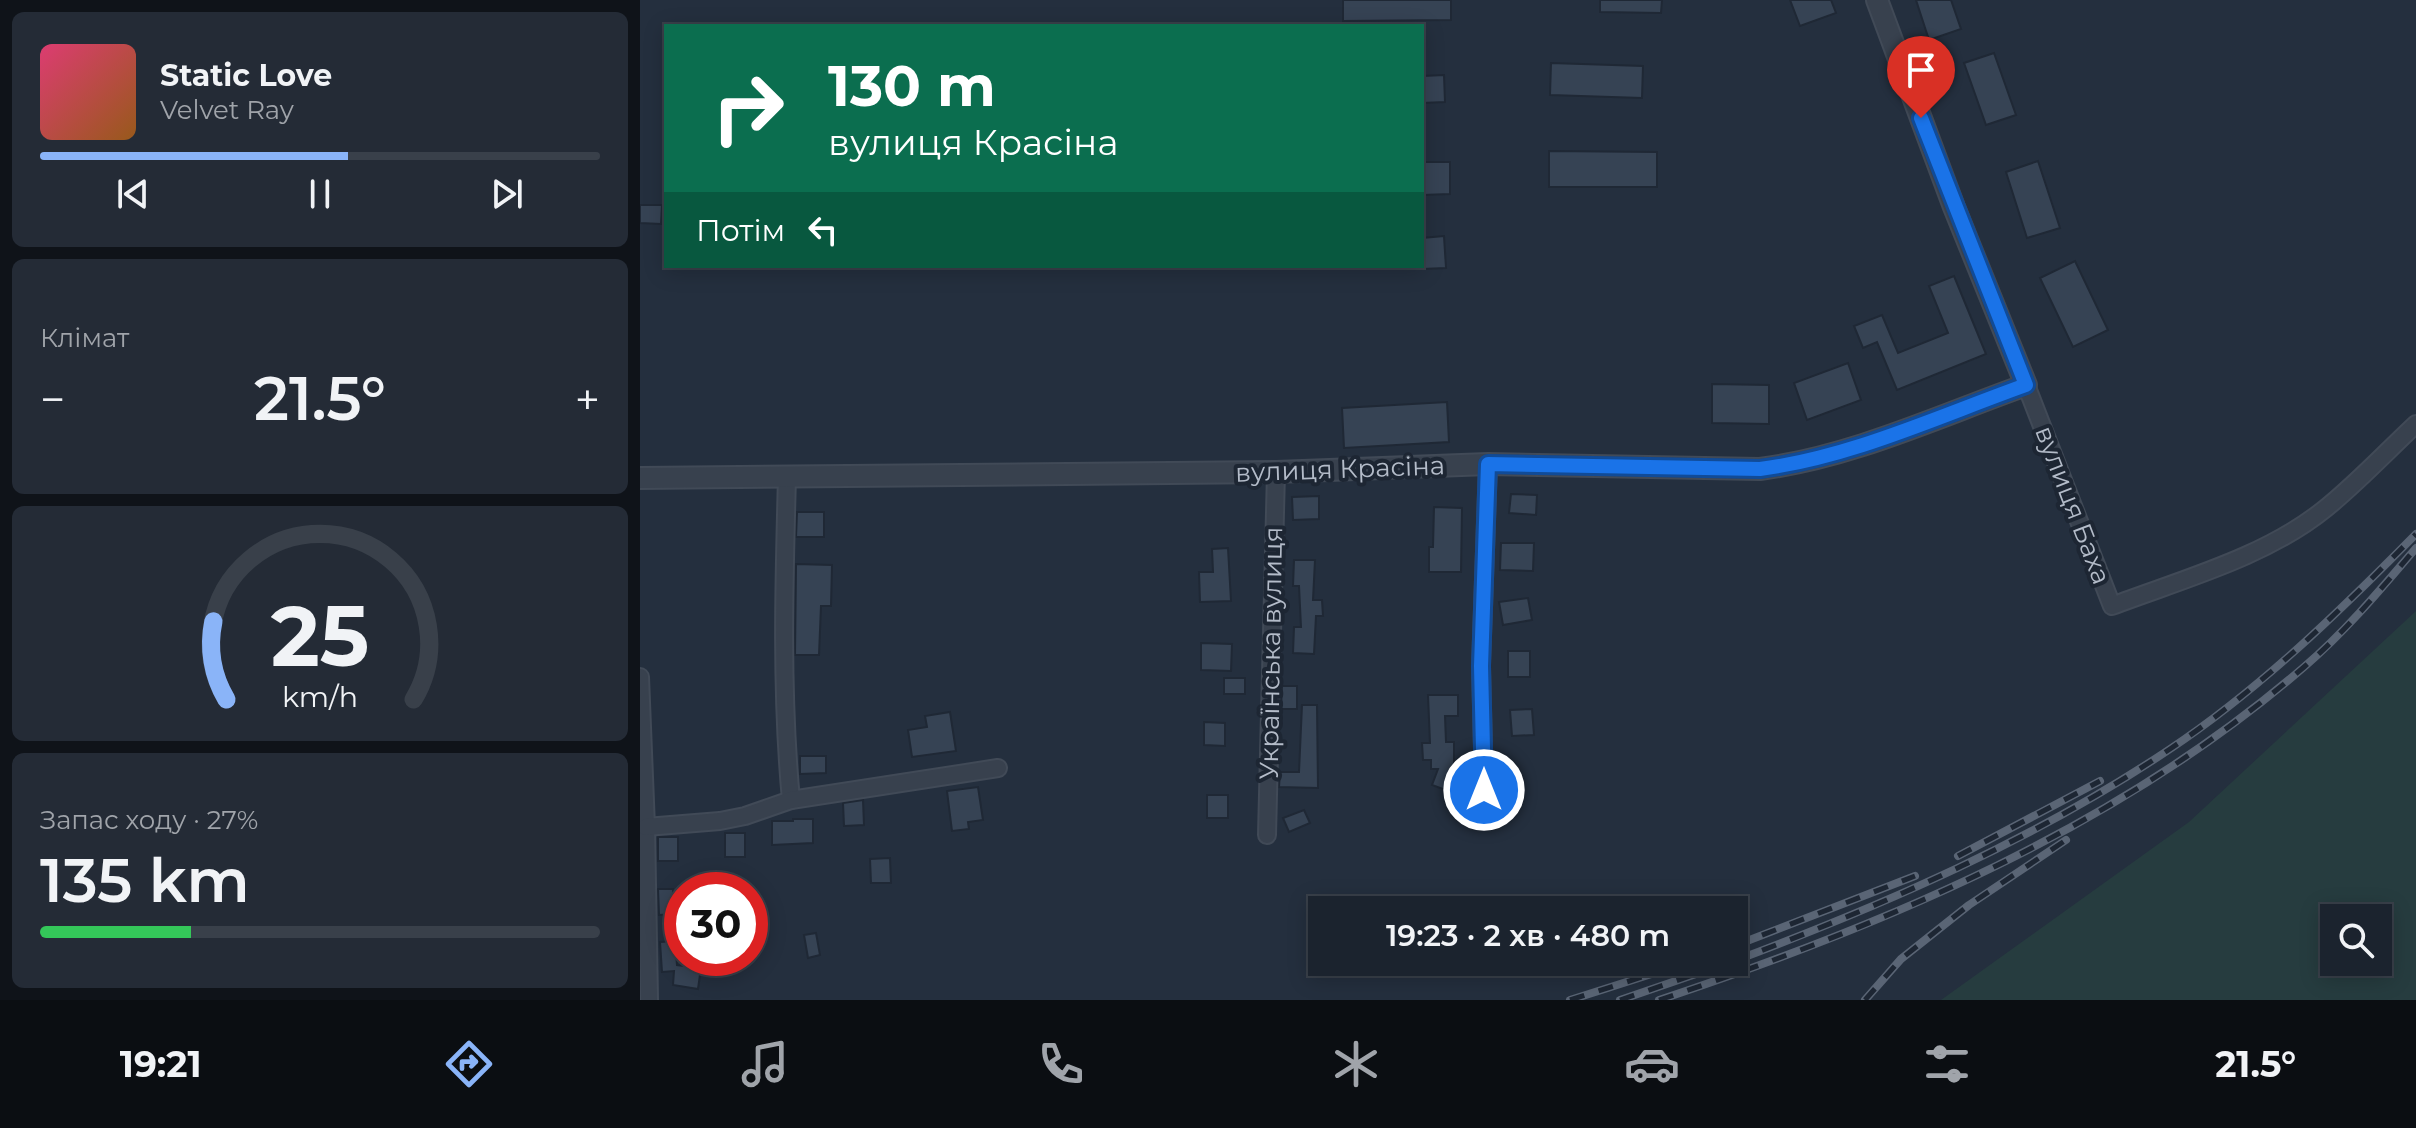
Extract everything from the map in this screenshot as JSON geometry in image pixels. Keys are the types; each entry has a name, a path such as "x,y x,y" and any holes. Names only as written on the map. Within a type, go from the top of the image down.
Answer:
{"street":[{"name":"вулиця Баха","path":"1877,0 1954,207 2112,606 2247,554 2290,532 2325,509 2416,424"},
{"name":"вулиця Красіна","path":"640,478 1276,472 1488,464 1760,469 1798,464 1839,453 2026,385"},
{"path":"1484,790 1481,666 1488,464"},
{"name":"Українська вулиця","path":"1267,835 1276,472"},
{"path":"787,477 783,611 785,734 791,800"},
{"path":"640,677 649,1000"},
{"path":"646,827 720,821 791,800 998,768"}],"green space":[{"path":"2416,611 2416,1000 1941,1000 2189,822"}],"building":[{"path":"1343,0 1451,0 1451,20 1343,21"},
{"path":"1600,0 1662,0 1661,13 1600,12"},
{"path":"1790,0 1831,0 1836,13 1800,26"},
{"path":"1916,0 1951,0 1961,29 1929,40"},
{"path":"1994,53 2016,115 1986,125 1964,63"},
{"path":"1551,63 1643,66 1642,98 1550,95"},
{"path":"1444,75 1445,102 1424,103 1424,76"},
{"path":"1549,151 1657,152 1657,187 1549,187"},
{"path":"2038,161 2060,228 2027,238 2006,172"},
{"path":"1424,162 1450,162 1450,194 1424,195"},
{"path":"640,205 662,205 661,224 640,223"},
{"path":"1444,236 1446,268 1422,269 1424,238"},
{"path":"2075,261 2108,330 2073,347 2040,278"},
{"path":"1954,276 1986,354 1897,390 1877,342 1863,348 1854,326 1882,315 1898,353 1948,333 1929,286"},
{"path":"1848,363 1861,400 1807,420 1794,383"},
{"path":"1712,384 1769,385 1769,424 1712,423"},
{"path":"1447,402 1449,442 1344,448 1342,408"},
{"path":"1511,494 1537,495 1536,515 1509,513"},
{"path":"1319,496 1319,519 1293,520 1292,497"},
{"path":"1434,507 1462,508 1461,572 1429,572"},
{"path":"797,512 824,512 824,537 796,537"},
{"path":"1501,543 1534,543 1533,571 1500,570"},
{"path":"1228,548 1231,601 1200,602 1199,572 1213,572 1212,549"},
{"path":"1294,560 1315,560 1313,600 1322,600 1323,616 1316,616 1314,654 1293,653 1294,627 1301,627 1299,586 1293,586"},
{"path":"796,564 832,565 831,606 821,606 819,655 795,655"},
{"path":"1528,598 1532,620 1503,625 1499,602"},
{"path":"1201,643 1232,644 1231,671 1201,670"},
{"path":"1508,651 1530,651 1530,677 1508,677"},
{"path":"1224,678 1245,678 1245,694 1224,694"},
{"path":"1282,686 1297,686 1297,709 1281,709"},
{"path":"1428,695 1458,695 1458,716 1445,716 1446,742 1454,742 1454,775 1472,779 1467,798 1432,785 1438,769 1431,769 1431,760 1423,760 1422,743 1430,743"},
{"path":"1302,705 1317,705 1318,788 1279,787 1280,772 1299,772"},
{"path":"1532,709 1534,735 1512,736 1510,710"},
{"path":"950,712 956,751 912,757 908,730 927,727 925,716"},
{"path":"1204,722 1225,723 1225,746 1204,745"},
{"path":"800,756 826,756 826,773 800,774"},
{"path":"978,787 983,820 968,822 969,829 952,831 947,791"},
{"path":"1207,795 1228,795 1228,818 1207,818"},
{"path":"863,800 864,825 844,826 843,803"},
{"path":"1304,810 1310,823 1289,832 1283,818"},
{"path":"813,819 813,843 772,845 772,821"},
{"path":"725,833 745,833 745,857 725,857"},
{"path":"658,837 678,837 678,861 658,861"},
{"path":"890,858 891,883 871,883 870,859"},
{"path":"658,889 664,889 664,915 659,915"},
{"path":"816,933 820,955 808,958 804,935"},
{"path":"660,942 664,942 664,972 662,972"},
{"path":"674,976 700,976 698,989 673,985"}],"railway":[{"path":"1748,956 1847,917 1958,868 2118,782 2236,701 2328,620 2416,534"},
{"path":"1659,1000 1830,938 1915,903 2079,823 2157,776 2233,724 2304,667 2348,625 2416,548"},
{"path":"1958,856 2100,781"},
{"path":"1865,1000 1901,959 1969,905 2066,840"},
{"path":"1748,941 1915,876"},
{"path":"1570,1000 1645,976"},
{"path":"1620,1000 1690,976"}],"route":[{"path":"1484,790 1481,666 1488,464 1760,469 1798,464 1839,453 2026,385 1921,118"}]}
